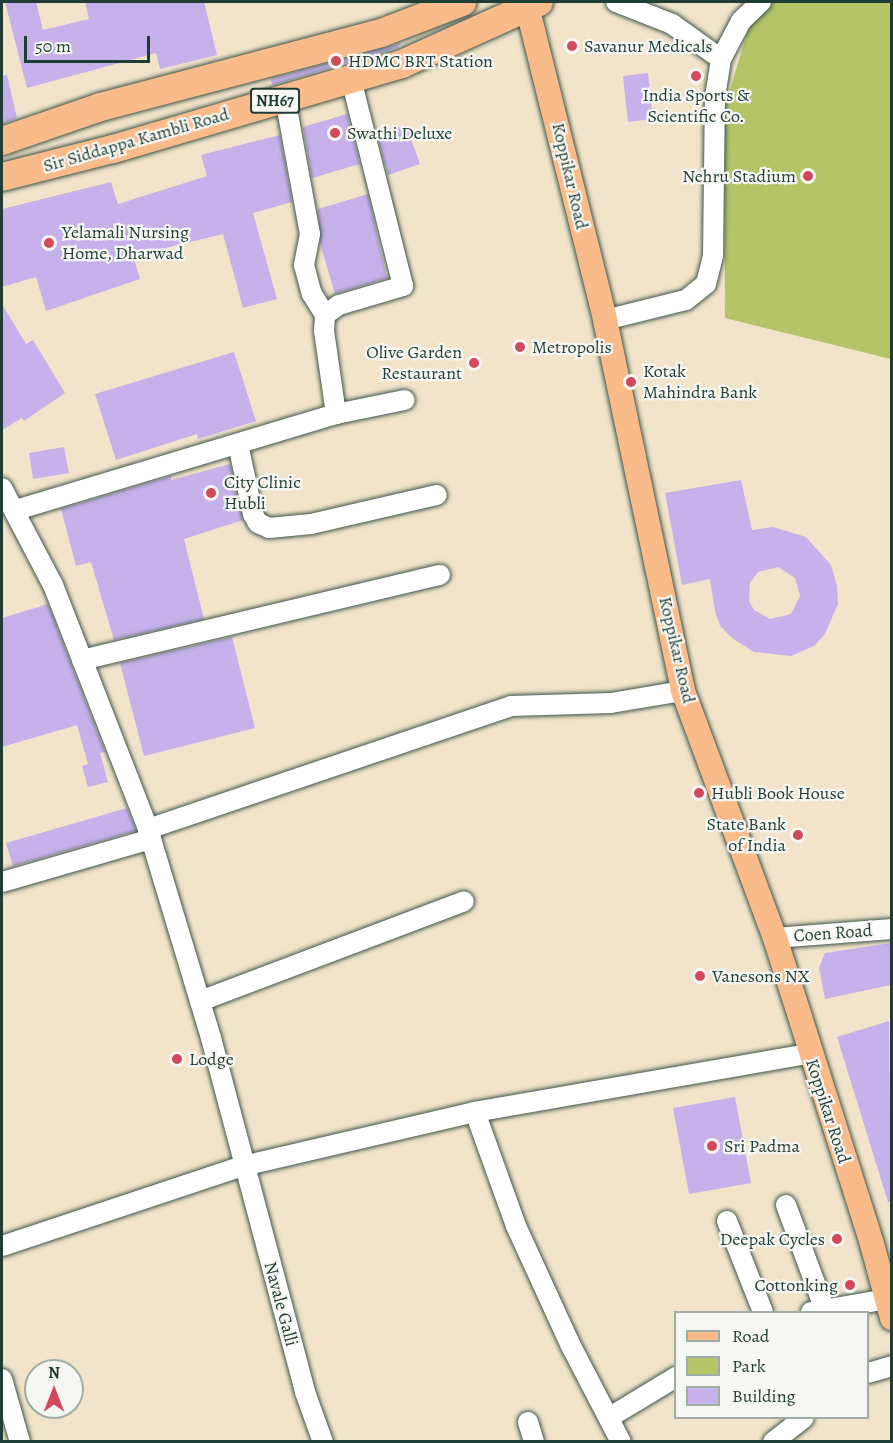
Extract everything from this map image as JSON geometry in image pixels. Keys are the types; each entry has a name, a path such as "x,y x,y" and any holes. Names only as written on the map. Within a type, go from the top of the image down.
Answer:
{"highway":[{"name":"Sir Siddappa Kambli Road","path":"2,141 101,107 381,33 462,2"},
{"name":"Sir Siddappa Kambli Road","path":"2,177 113,149 402,64 531,4"}],"main road":[{"name":"Koppikar Road","path":"531,4 604,321 683,691 775,938 889,1309"}],"street":[{"path":"616,2 672,24 721,59"},
{"path":"604,321 686,300 706,284 713,255 715,97 721,59 741,21 761,2"},
{"path":"326,315 339,305 403,286 351,79"},
{"path":"285,98 310,234 304,265 312,294 326,315 324,331 336,414"},
{"path":"16,510 336,414 405,400"},
{"path":"238,444 253,514 258,523 269,528 311,524 437,495"},
{"name":"Navale Galli","path":"2,488 16,510 53,585 149,834 200,1001 305,1392 323,1442"},
{"path":"82,660 440,575"},
{"path":"2,882 149,834 511,706 611,703 683,691"},
{"path":"200,1001 464,901"},
{"name":"Coen Road","path":"775,938 891,929"},
{"path":"2,1246 243,1166 475,1112 809,1054"},
{"path":"475,1112 516,1226 571,1346 621,1442"},
{"path":"786,1205 818,1311 889,1309"},
{"path":"727,1221 763,1311"},
{"path":"869,1372 891,1366"},
{"path":"610,1417 674,1378"},
{"path":"3,1387 20,1442"},
{"path":"773,1442 803,1419"},
{"path":"528,1422 534,1442"}],"green space":[{"name":"Nehru Stadium","path":"768,2 891,2 891,359 725,318 724,110 750,23"}],"building":[{"path":"5,2 36,2 43,30 89,19 85,2 204,2 217,55 160,69 156,53 27,88"},
{"path":"401,43 397,48 273,85 270,79"},
{"path":"648,73 653,119 628,122 623,76"},
{"path":"7,75 17,118 2,124 2,76"},
{"path":"347,114 360,164 312,178 303,127"},
{"path":"406,125 420,164 388,175 377,135"},
{"path":"280,135 292,202 253,213 277,299 243,308 223,234 133,256 140,279 46,311 36,277 2,287 2,209 111,182 118,204 207,176 201,155"},
{"path":"368,194 387,278 335,294 320,243 318,209"},
{"path":"2,304 26,344 33,340 65,393 24,421 22,418 2,430"},
{"path":"234,352 256,421 198,439 197,434 116,460 95,394"},
{"path":"64,447 69,473 33,479 29,453"},
{"path":"230,464 243,520 184,539 204,619 114,640 91,562 76,566 61,509 171,476 171,480"},
{"path":"741,480 752,530 773,527 806,537 831,565 837,585 838,604 825,634 814,646 791,656 754,652 732,638 720,626 710,579 682,585 665,493","holes":["778,567 795,578 800,596 791,614 770,619 754,610 749,601 750,583 758,572"]},
{"path":"48,604 105,752 100,753 108,782 88,787 82,766 88,764 77,725 2,747 2,618"},
{"path":"232,637 255,728 144,756 120,663"},
{"path":"127,808 136,831 13,866 6,843"},
{"path":"891,943 891,985 825,999 819,968 825,953"},
{"path":"889,1021 891,1202 888,1202 837,1037"},
{"name":"Sri Padma","path":"735,1097 751,1183 689,1194 673,1108"}],"place":[{"name":"Savanur Medicals","path":"572,46"},
{"name":"HDMC BRT Station","path":"336,61"},
{"name":"India Sports & Scientific Co.","path":"696,76"},
{"name":"Swathi Deluxe","path":"335,133"},
{"name":"Nehru Stadium","path":"808,176"},
{"name":"Yelamali Nursing Home, Dharwad","path":"49,243"},
{"name":"Metropolis","path":"520,347"},
{"name":"Olive Garden Restaurant","path":"474,363"},
{"name":"Kotak Mahindra Bank","path":"631,382"},
{"name":"City Clinic Hubli","path":"211,493"},
{"name":"Hubli Book House","path":"699,793"},
{"name":"State Bank of India","path":"798,835"},
{"name":"Vanesons NX","path":"700,976"},
{"name":"Lodge","path":"177,1059"},
{"name":"Sri Padma","path":"712,1146"},
{"name":"Deepak Cycles","path":"837,1239"},
{"name":"Cottonking","path":"850,1285"}]}
